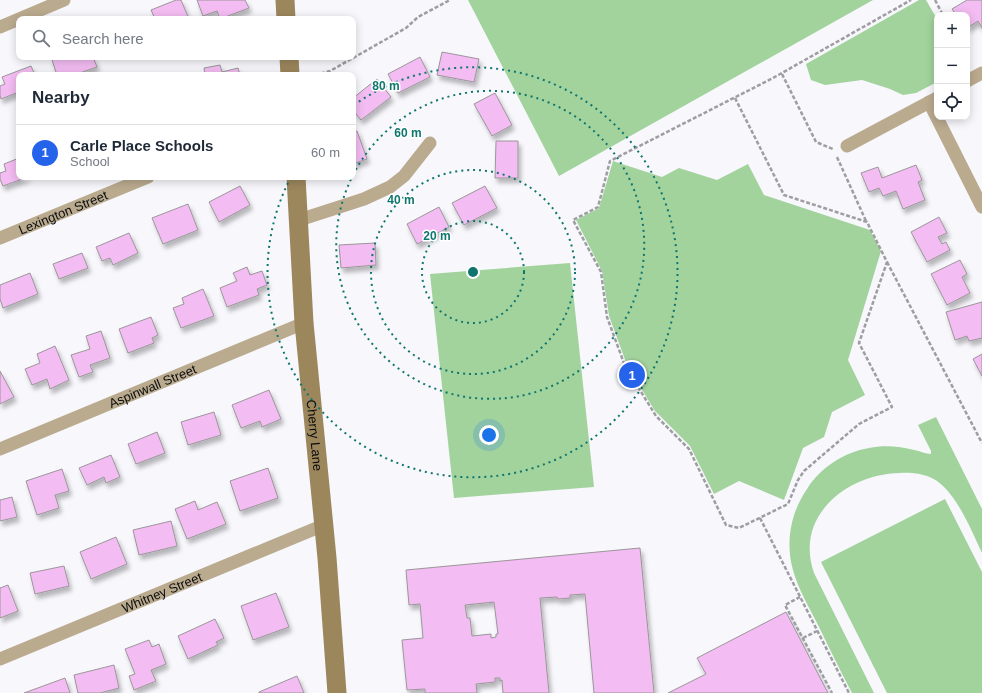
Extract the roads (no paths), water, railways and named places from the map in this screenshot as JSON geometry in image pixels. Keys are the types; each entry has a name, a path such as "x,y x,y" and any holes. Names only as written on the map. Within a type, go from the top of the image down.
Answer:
{"street":[{"path":"26,16 64,0"},
{"path":"285,0 286,16"},
{"path":"0,27 16,20"},
{"path":"288,60 290,72"},
{"path":"970,79 982,73"},
{"path":"847,146 933,100 982,207"},
{"path":"299,220 364,199 390,187 404,176 430,143"},
{"name":"Lexington Street","path":"0,238 141,180"},
{"name":"Cherry Lane","path":"296,180 304,323 324,524 337,693"},
{"name":"Aspinwall Street","path":"0,449 304,323"},
{"name":"Whitney Street","path":"0,659 324,524"}],"place":[{"name":"Carle Place Schools","path":"632,375"}]}
